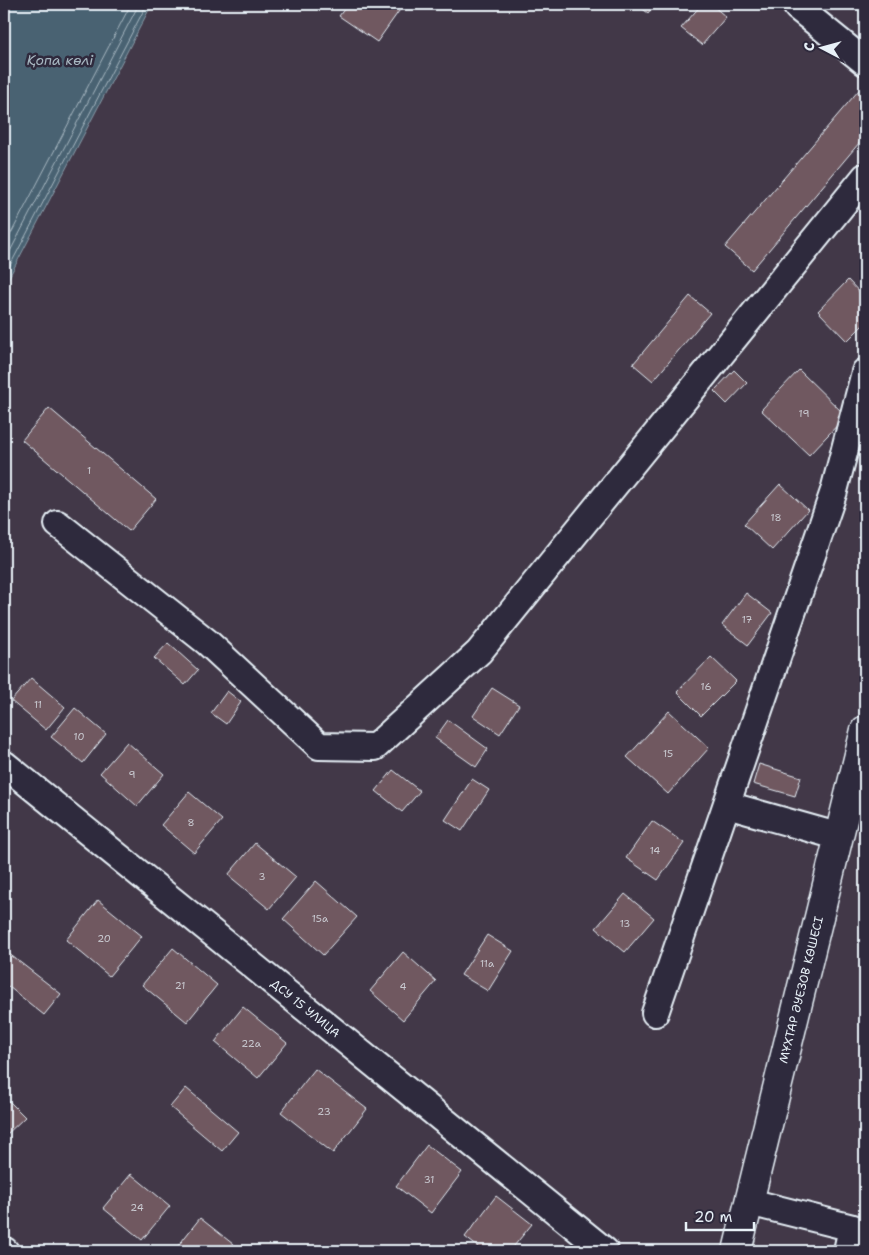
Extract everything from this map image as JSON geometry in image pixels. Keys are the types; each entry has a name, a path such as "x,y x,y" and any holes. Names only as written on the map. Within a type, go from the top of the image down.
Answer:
{"main road":[{"name":"МҰХТАР ӘУЕЗОВ КӨШЕСІ","path":"737,1251 865,730"}],"street":[{"path":"797,7 865,62"},
{"path":"58,524 207,642 319,746 374,747 479,652 865,177"},
{"path":"656,1013 834,491 865,372"},
{"name":"ДСУ 15 УЛИЦА","path":"4,764 605,1251"},
{"path":"727,805 838,836"},
{"path":"749,1202 855,1236"}],"water":[{"name":"Қопа көлі","path":"4,4 152,4 4,287"}],"building":[{"path":"348,4 404,4 377,42 339,16"},
{"path":"636,4 655,4 648,13"},
{"path":"702,4 711,4 726,17 702,45 681,28"},
{"path":"865,83 865,136 752,270 725,247"},
{"path":"848,280 865,298 865,323 847,341 818,311"},
{"path":"690,296 710,313 653,381 633,364"},
{"path":"734,370 747,383 727,404 714,391"},
{"path":"799,370 846,416 809,455 761,410"},
{"path":"49,408 156,499 129,531 22,440"},
{"path":"780,484 808,510 772,550 744,524"},
{"path":"746,593 772,613 748,645 722,625"},
{"path":"168,643 198,670 185,685 154,658"},
{"path":"711,657 736,681 701,716 677,692"},
{"path":"31,678 65,707 46,730 11,701"},
{"path":"492,688 519,705 500,734 473,716"},
{"path":"227,691 241,702 226,724 211,713"},
{"path":"75,708 106,734 83,763 51,737"},
{"path":"669,711 709,748 668,794 627,757"},
{"path":"448,720 488,749 476,767 435,738"},
{"path":"127,742 164,774 137,806 100,773"},
{"path":"759,764 801,777 795,796 753,784"},
{"path":"393,770 420,791 402,812 376,791"},
{"path":"472,779 489,790 462,831 445,820"},
{"path":"189,792 222,820 194,853 161,825"},
{"path":"652,821 684,843 658,880 626,858"},
{"path":"255,843 296,877 269,909 228,875"},
{"path":"316,881 357,917 323,955 283,919"},
{"path":"625,894 654,918 625,952 596,928"},
{"path":"98,900 142,936 109,976 66,940"},
{"path":"487,935 513,951 488,991 461,975"},
{"path":"173,948 217,985 187,1022 142,985"},
{"path":"403,952 436,981 403,1020 370,991"},
{"path":"8,953 61,994 44,1015 4,983 4,959"},
{"path":"243,1007 287,1043 258,1078 215,1042"},
{"path":"315,1069 367,1109 333,1153 281,1112"},
{"path":"186,1088 238,1132 222,1151 170,1107"},
{"path":"4,1096 25,1117 4,1137"},
{"path":"427,1145 462,1172 431,1213 396,1186"},
{"path":"131,1174 170,1206 142,1240 103,1208"},
{"path":"496,1196 532,1224 510,1251 483,1251 465,1237"},
{"path":"200,1218 238,1248 236,1251 174,1251"}]}
